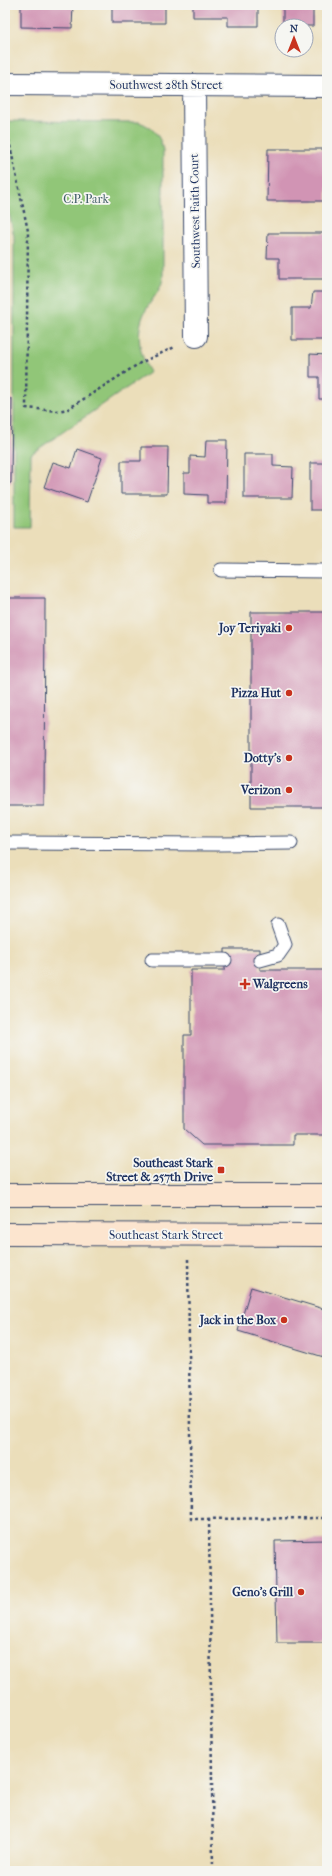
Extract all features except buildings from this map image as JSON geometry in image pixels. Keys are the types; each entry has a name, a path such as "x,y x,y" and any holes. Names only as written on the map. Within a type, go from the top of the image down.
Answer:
{"main road":[{"path":"5,1195 327,1195"},
{"name":"Southeast Stark Street","path":"5,1234 327,1235"}],"street":[{"name":"Southwest 28th Street","path":"5,84 327,86"},
{"name":"Southwest Faith Court","path":"194,85 196,336"}],"lane":[{"path":"221,570 327,571"},
{"path":"5,843 291,843"},
{"path":"260,960 278,955 284,945 278,925"},
{"path":"152,960 225,960"}],"path":[{"path":"5,122 28,231 26,408 58,411 68,409 140,363 196,336"},
{"path":"188,1235 191,1519 327,1518"},
{"path":"209,1519 213,1871"}],"green space":[{"name":"C.P. Park","path":"5,121 139,122 156,133 163,151 163,278 159,290 143,316 140,332 143,357 150,372 31,454 30,527 14,527 14,236 5,195"}],"place":[{"name":"Joy Teriyaki","path":"289,628"},
{"name":"Pizza Hut","path":"289,693"},
{"name":"Dotty's","path":"289,758"},
{"name":"Verizon","path":"289,790"},
{"name":"Walgreens","path":"245,984"},
{"name":"Southeast Stark Street & 257th Drive","path":"221,1170"},
{"name":"Jack in the Box","path":"284,1320"},
{"name":"Geno's Grill","path":"301,1592"}]}
